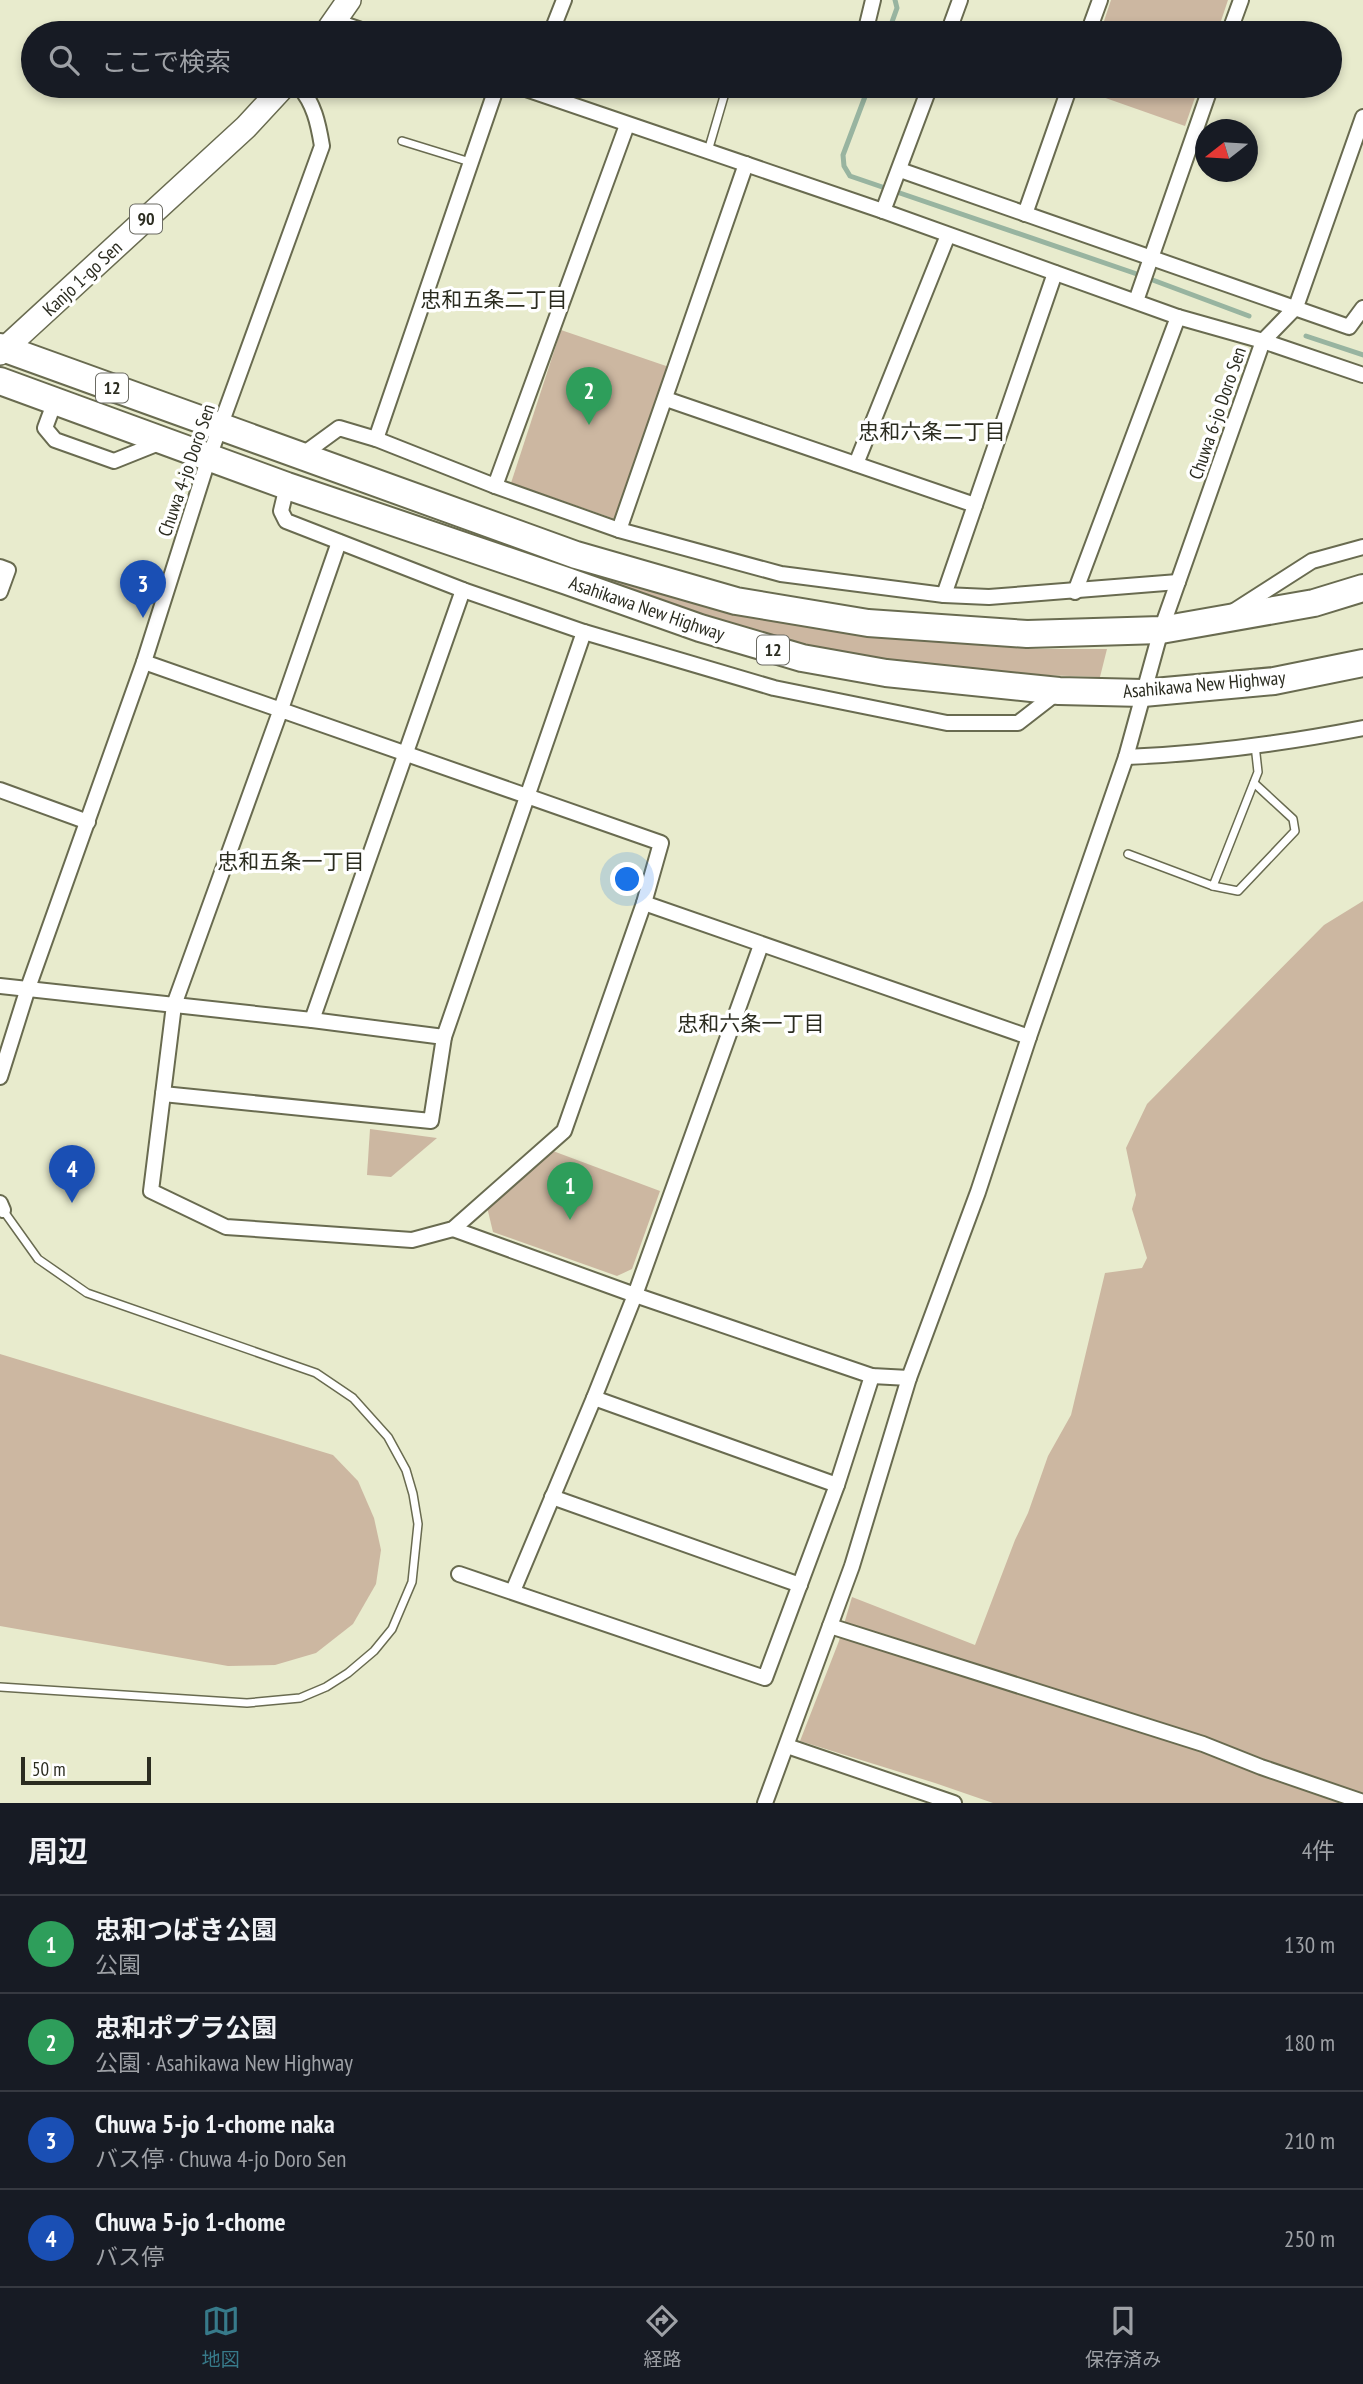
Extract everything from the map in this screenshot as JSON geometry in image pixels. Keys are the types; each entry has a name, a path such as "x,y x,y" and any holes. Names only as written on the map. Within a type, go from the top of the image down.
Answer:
{"highway":[{"name":"Asahikawa New Highway","path":"2,350 576,555 736,601 868,623 1027,634 1161,630 1314,603 1363,588"},
{"name":"Asahikawa New Highway","path":"0,381 286,486 567,580 700,628 802,658 886,673 1059,691 1143,694 1274,681 1363,663"}],"main road":[{"path":"334,21 349,0"},
{"name":"Kanjo 1-go Sen","path":"2,350 246,127 273,98"}],"street":[{"path":"556,21 564,0"},
{"path":"867,21 873,0"},
{"path":"952,21 960,0"},
{"path":"1092,21 1100,0"},
{"path":"1233,21 1241,0"},
{"name":"Chuwa 4-jo Doro Sen","path":"0,1077 28,988 144,662 209,457 322,146 309,98"},
{"path":"376,439 493,98"},
{"path":"556,98 627,125 746,164 886,205 948,235 1055,273 1139,295 1178,317 1263,341 1363,375"},
{"path":"886,205 926,98"},
{"path":"1025,214 1066,98"},
{"path":"1139,295 1207,98"},
{"name":"Chuwa 6-jo Doro Sen","path":"765,1803 852,1566 909,1378 978,1192 1028,1037 1126,757 1161,630 1263,341 1296,307 1360,137 1363,117"},
{"path":"495,486 627,125"},
{"path":"619,530 746,164"},
{"path":"900,170 1025,214 1149,265 1296,307 1349,327 1363,308"},
{"path":"856,464 948,235"},
{"path":"944,595 1055,273"},
{"path":"1075,592 1178,317"},
{"path":"666,399 975,505"},
{"path":"55,401 45,428 55,440 114,461 165,441"},
{"path":"302,456 339,428 376,439 495,486 619,530 781,574 944,595 989,597 1178,582"},
{"path":"286,486 281,511 286,521 463,590 584,632 774,688 947,723 1018,723 1059,691"},
{"path":"144,662 281,709 661,843 644,903 564,1131 453,1229 412,1240 226,1227 150,1191 174,1005 281,709 339,542"},
{"path":"1221,620 1312,561 1363,547"},
{"path":"0,567 8,570 0,592"},
{"path":"312,1020 463,590"},
{"path":"163,1094 431,1121 444,1037 584,632"},
{"path":"1126,757 1179,755 1363,727"},
{"path":"0,790 88,822"},
{"path":"644,903 1028,1037"},
{"path":"513,1591 635,1295 761,945"},
{"path":"0,986 444,1037"},
{"path":"453,1229 872,1376 909,1378"},
{"path":"459,1574 765,1678 837,1485 872,1376"},
{"path":"594,1398 837,1485"},
{"path":"552,1496 800,1586"},
{"path":"830,1626 1203,1744 1363,1802"},
{"path":"787,1746 954,1803"}],"lane":[{"path":"708,151 723,98"},
{"path":"402,141 470,162"},
{"path":"1213,886 1258,772 1255,745"},
{"path":"1128,853 1213,886 1238,891 1296,831 1293,819 1254,783"},
{"path":"0,1687 247,1703 300,1698 326,1687 348,1673 374,1651 392,1629 412,1582 418,1524 414,1494 406,1471 388,1437 353,1398 316,1373 87,1293 38,1259 1,1206"}],"shaded area":[{"path":"1111,0 1228,0 1221,21 1104,21"},
{"path":"1106,98 1195,98 1185,126"},
{"path":"561,330 669,367 615,519 511,483"},
{"path":"578,566 863,634 1032,649 1107,649 1100,677 982,673 887,663 780,643 575,574"},
{"path":"1363,901 1363,1803 993,1803 800,1741 839,1641 852,1597 975,1645 1048,1456 1071,1415 1105,1273 1142,1268 1147,1258 1132,1209 1136,1195 1126,1148 1147,1104 1324,925"},
{"path":"370,1129 437,1138 391,1177 367,1175"},
{"path":"553,1151 660,1191 632,1269 617,1276 493,1232 487,1207"},
{"path":"0,1354 333,1455 358,1481 374,1518 381,1550 376,1584 353,1624 316,1653 275,1665 228,1666 0,1626"}],"waterway":[{"path":"892,21 897,8 895,0"},
{"path":"864,98 843,155 844,166 850,176 1134,273 1249,316"},
{"path":"1306,336 1363,355"}],"place":[{"name":"忠和ポプラ公園","path":"589,425"},
{"name":"Chuwa 5-jo 1-chome naka","path":"143,618"},
{"name":"Chuwa 5-jo 1-chome","path":"72,1203"},
{"name":"忠和つばき公園","path":"570,1220"}],"district":[{"name":"忠和五条二丁目","path":"494,300"},
{"name":"忠和六条二丁目","path":"932,432"},
{"name":"忠和五条一丁目","path":"291,862"},
{"name":"忠和六条一丁目","path":"751,1024"}]}
